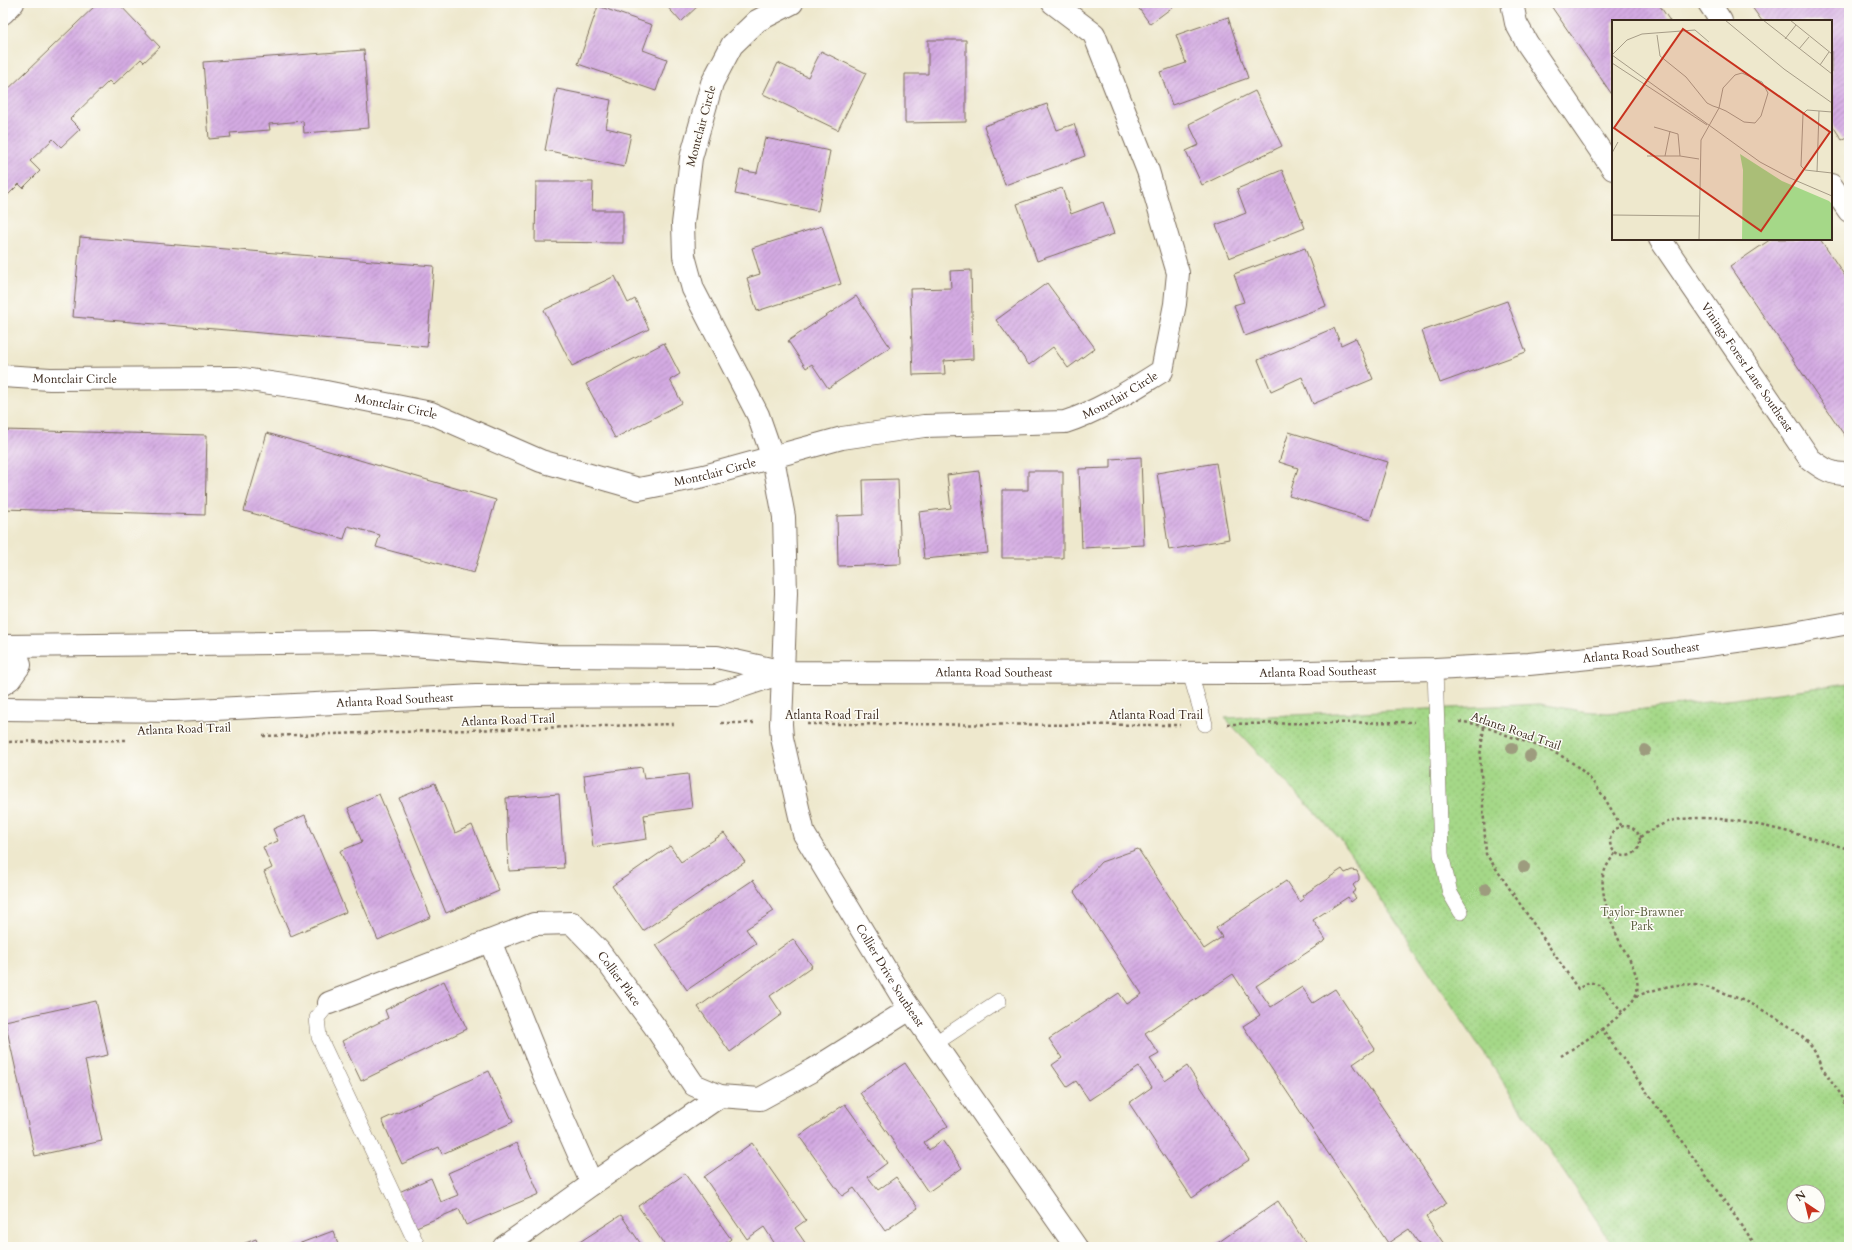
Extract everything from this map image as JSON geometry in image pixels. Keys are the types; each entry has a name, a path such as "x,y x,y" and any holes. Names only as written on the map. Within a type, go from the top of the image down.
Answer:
{"street":[{"path":"3,13 13,3"},
{"name":"Montclair Circle","path":"784,672 786,594 784,517 773,458 758,415 693,289 684,256 683,224 691,158 712,83 732,45 757,21 792,3"},
{"name":"Montclair Circle","path":"3,376 50,379 237,378 311,388 431,413 541,461 639,490 704,476 842,438 924,426 1065,422 1086,416 1162,371 1175,304 1178,273 1148,171 1094,34 1053,3"},
{"path":"1512,3 1516,23 1527,43 1612,168"},
{"path":"1709,3 1720,20"},
{"path":"1832,186 1849,211"},
{"name":"Vinings Forest Lane Southeast","path":"1661,240 1810,459 1824,470 1838,475 1849,474"},
{"name":"Atlanta Road Southeast","path":"9,646 374,642 552,656 717,657 784,672 1190,673 1435,669 1545,663 1788,634 1849,623"},
{"path":"3,684 10,679 20,665 9,646"},
{"name":"Atlanta Road Southeast","path":"3,709 175,711 476,696 716,694 784,672"},
{"name":"Collier Drive Southeast","path":"784,672 781,724 782,738 804,834 910,1009 1076,1247"},
{"name":"Collier Place","path":"329,1004 534,924 572,923 599,952 655,1027 694,1085 720,1096 760,1099 813,1070 910,1009"},
{"path":"490,941 546,1080 592,1184"},
{"path":"504,1247 592,1184 720,1096"}],"lane":[{"path":"1435,669 1441,854 1450,893 1461,912"},
{"path":"1190,673 1205,724"},
{"path":"934,1044 999,1000"},
{"path":"329,1004 317,1018 320,1037 418,1247"}],"path":[{"name":"Atlanta Road Trail","path":"720,723 1205,724 1470,722 1557,754 1571,761 1593,783 1609,804 1620,827"},
{"name":"Atlanta Road Trail","path":"262,736 680,724"},
{"path":"1484,727 1480,756 1486,854 1578,989 1589,982 1602,986 1622,1012"},
{"name":"Atlanta Road Trail","path":"3,742 129,740"},
{"path":"1640,837 1657,826 1675,820 1703,819 1750,824 1849,849"},
{"path":"1625,826 1634,829 1640,837 1639,846 1633,853 1624,855 1616,852 1612,848 1610,840 1613,832 1620,827 1625,826"},
{"path":"1561,1056 1622,1012 1631,1004 1636,996 1636,973 1613,925 1603,890 1603,876 1608,864 1616,852"},
{"path":"1636,996 1679,984 1695,985 1715,989 1774,1016 1791,1028 1813,1049 1823,1071 1842,1096 1849,1112"},
{"path":"1601,1028 1757,1247"}],"green space":[{"name":"Taylor-Brawner Park","path":"1849,683 1849,1247 1614,1247 1341,840 1225,718 1540,704 1581,711 1608,713 1735,699"}],"building":[{"path":"98,3 118,3 160,47 144,62 141,59 113,85 109,81 70,119 80,129 61,147 53,139 30,161 40,171 23,188 19,184 3,200 3,94"},
{"path":"664,3 701,3 681,22"},
{"path":"1135,3 1178,3 1150,24"},
{"path":"1549,3 1658,3 1669,20 1612,20 1612,95"},
{"path":"1749,3 1849,3 1849,136 1842,140 1832,125 1832,20 1761,20"},
{"path":"598,6 652,25 643,50 667,59 656,91 578,64"},
{"path":"1228,17 1248,78 1172,105 1160,72 1186,63 1176,35"},
{"path":"928,40 966,40 966,122 905,123 905,74 928,74"},
{"path":"364,50 369,128 304,133 303,121 269,124 270,130 230,133 231,137 209,139 203,62"},
{"path":"821,51 866,73 838,130 763,94 778,63 808,77"},
{"path":"557,89 611,100 606,128 631,134 624,167 545,150"},
{"path":"1255,91 1282,146 1202,185 1186,151 1199,145 1189,124"},
{"path":"1047,104 1057,130 1074,124 1085,156 1005,185 984,126"},
{"path":"765,138 830,151 818,211 735,194 740,170 757,173"},
{"path":"1282,170 1305,228 1229,258 1216,225 1246,213 1237,189"},
{"path":"536,182 593,182 592,210 623,210 623,243 535,242"},
{"path":"1062,188 1071,214 1103,202 1114,234 1037,261 1017,204"},
{"path":"822,226 841,284 757,311 747,278 760,274 752,248"},
{"path":"80,237 434,266 427,347 73,317"},
{"path":"1770,240 1821,240 1849,282 1849,438 1847,439 1730,267"},
{"path":"1305,248 1326,306 1245,336 1234,305 1244,302 1234,274"},
{"path":"971,270 973,359 944,361 945,374 913,375 910,289 951,288 950,271"},
{"path":"615,276 628,303 635,299 649,329 572,366 544,310"},
{"path":"1047,283 1095,348 1068,368 1053,347 1029,365 996,320"},
{"path":"856,296 890,347 828,388 812,364 806,368 788,341"},
{"path":"1507,301 1526,352 1440,383 1422,331"},
{"path":"1334,328 1341,345 1356,338 1373,379 1313,404 1302,377 1271,391 1258,360"},
{"path":"664,343 680,374 670,380 682,403 615,438 586,384"},
{"path":"3,430 207,435 205,515 3,509"},
{"path":"1289,432 1388,462 1370,520 1289,496 1298,468 1279,462"},
{"path":"267,433 496,500 474,573 376,547 380,535 348,526 344,539 244,511"},
{"path":"1141,457 1144,545 1082,548 1079,469 1111,468 1111,459"},
{"path":"1216,463 1229,539 1169,550 1157,473"},
{"path":"979,471 988,553 924,559 919,512 951,508 947,475"},
{"path":"1028,471 1063,471 1063,558 1002,558 1002,490 1028,490"},
{"path":"898,479 901,564 838,566 837,516 864,515 863,480"},
{"path":"642,767 644,779 688,774 692,808 644,815 647,839 593,847 584,775"},
{"path":"435,783 455,833 472,825 499,891 446,913 399,798"},
{"path":"379,794 431,917 378,940 340,851 362,842 348,808"},
{"path":"559,794 564,868 509,871 506,798"},
{"path":"305,815 346,912 291,936 264,872 272,868 263,847 278,841 273,829"},
{"path":"724,833 745,862 643,931 612,886 670,846 681,862"},
{"path":"1138,849 1204,949 1222,937 1216,928 1286,881 1300,902 1304,899 1302,896 1342,869 1345,873 1352,870 1357,871 1359,880 1353,885 1356,890 1352,893 1356,898 1351,902 1348,897 1313,920 1326,940 1256,986 1271,1007 1302,987 1313,1003 1335,989 1375,1049 1353,1064 1447,1203 1426,1217 1446,1247 1421,1247 1409,1229 1388,1243 1243,1026 1260,1015 1233,974 1145,1033 1159,1054 1150,1059 1165,1081 1187,1066 1249,1160 1192,1198 1129,1103 1152,1087 1139,1067 1089,1100 1076,1081 1067,1087 1052,1065 1062,1058 1049,1039 1119,993 1127,1004 1142,994 1074,892 1101,862"},
{"path":"753,880 774,911 746,929 756,943 687,990 656,945"},
{"path":"793,939 812,966 770,996 782,1014 730,1052 698,1007"},
{"path":"444,981 467,1029 361,1081 342,1041 388,1018 385,1010"},
{"path":"96,1001 108,1055 85,1060 102,1141 35,1156 5,1021"},
{"path":"905,1063 948,1126 924,1142 929,1150 942,1140 962,1168 928,1192 860,1093"},
{"path":"489,1071 513,1122 442,1154 439,1147 402,1164 382,1120"},
{"path":"845,1104 887,1163 868,1177 878,1190 896,1177 918,1208 885,1231 854,1188 842,1196 799,1136"},
{"path":"517,1143 539,1194 466,1225 459,1209 414,1228 399,1192 431,1178 441,1202 458,1195 448,1173"},
{"path":"752,1143 806,1220 795,1228 808,1247 770,1247 775,1244 764,1227 747,1239 704,1177"},
{"path":"685,1174 731,1239 726,1243 729,1247 666,1247 638,1206"},
{"path":"1278,1201 1308,1247 1218,1247 1216,1244"},
{"path":"621,1215 643,1247 576,1247 575,1245"},
{"path":"333,1231 339,1247 290,1247"},
{"path":"256,1239 259,1247 235,1247"}]}
